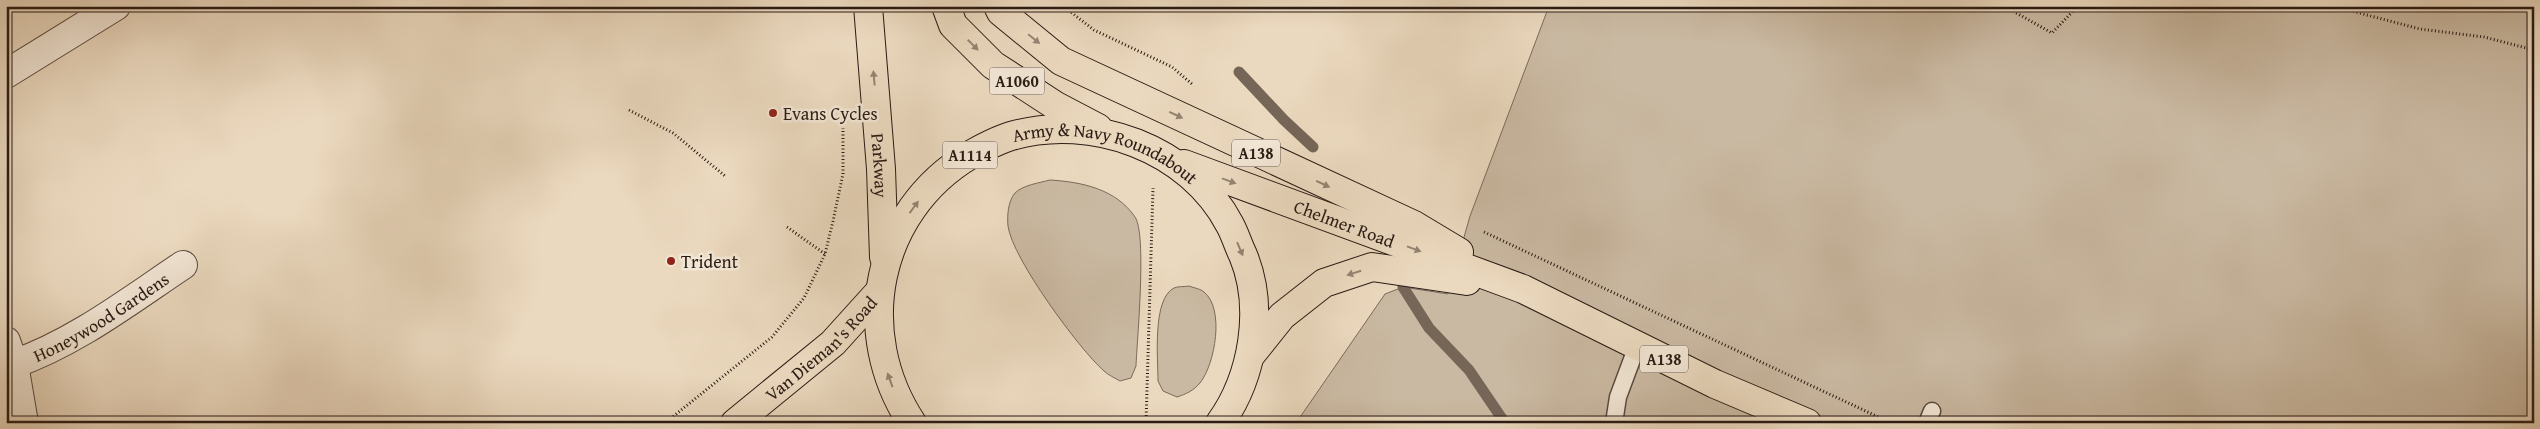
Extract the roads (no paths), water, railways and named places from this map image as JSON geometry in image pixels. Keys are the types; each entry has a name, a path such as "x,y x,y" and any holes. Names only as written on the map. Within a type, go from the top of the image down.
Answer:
{"main road":[{"name":"Parkway","path":"868,6 881,169 882,278"},
{"name":"A1060","path":"946,6 953,25 993,65 1056,106 1108,134"},
{"name":"A138","path":"998,6 1001,12 1060,61 1414,225 1523,289"},
{"name":"Army & Navy Roundabout","path":"912,423 889,379 881,350 878,321 882,278 896,236 912,208 932,184 956,163 984,147 1010,136 1044,130 1108,134 1138,143 1167,158 1202,187 1229,224 1247,265 1254,311 1246,368 1220,423"},
{"name":"Chelmer Road","path":"1167,158 1523,289 1715,384 1807,423"},
{"name":"Chelmer Road","path":"1246,368 1282,316 1324,283 1372,267 1523,289"},
{"name":"Van Dieman's Road","path":"735,423 833,343 882,278"},
{"name":"A1114","path":"1244,423 1246,368"}],"street":[{"path":"6,74 116,6"},
{"name":"Honeywood Gardens","path":"24,423 10,353 43,354 88,328 184,265"}],"lane":[{"path":"1614,423 1618,397 1637,346"}],"waterway":[{"path":"1239,72 1284,120 1313,147"},
{"path":"1403,287 1429,328 1469,370 1505,423"}],"place":[{"name":"Evans Cycles","path":"773,113"},
{"name":"Trident","path":"671,261"}]}
